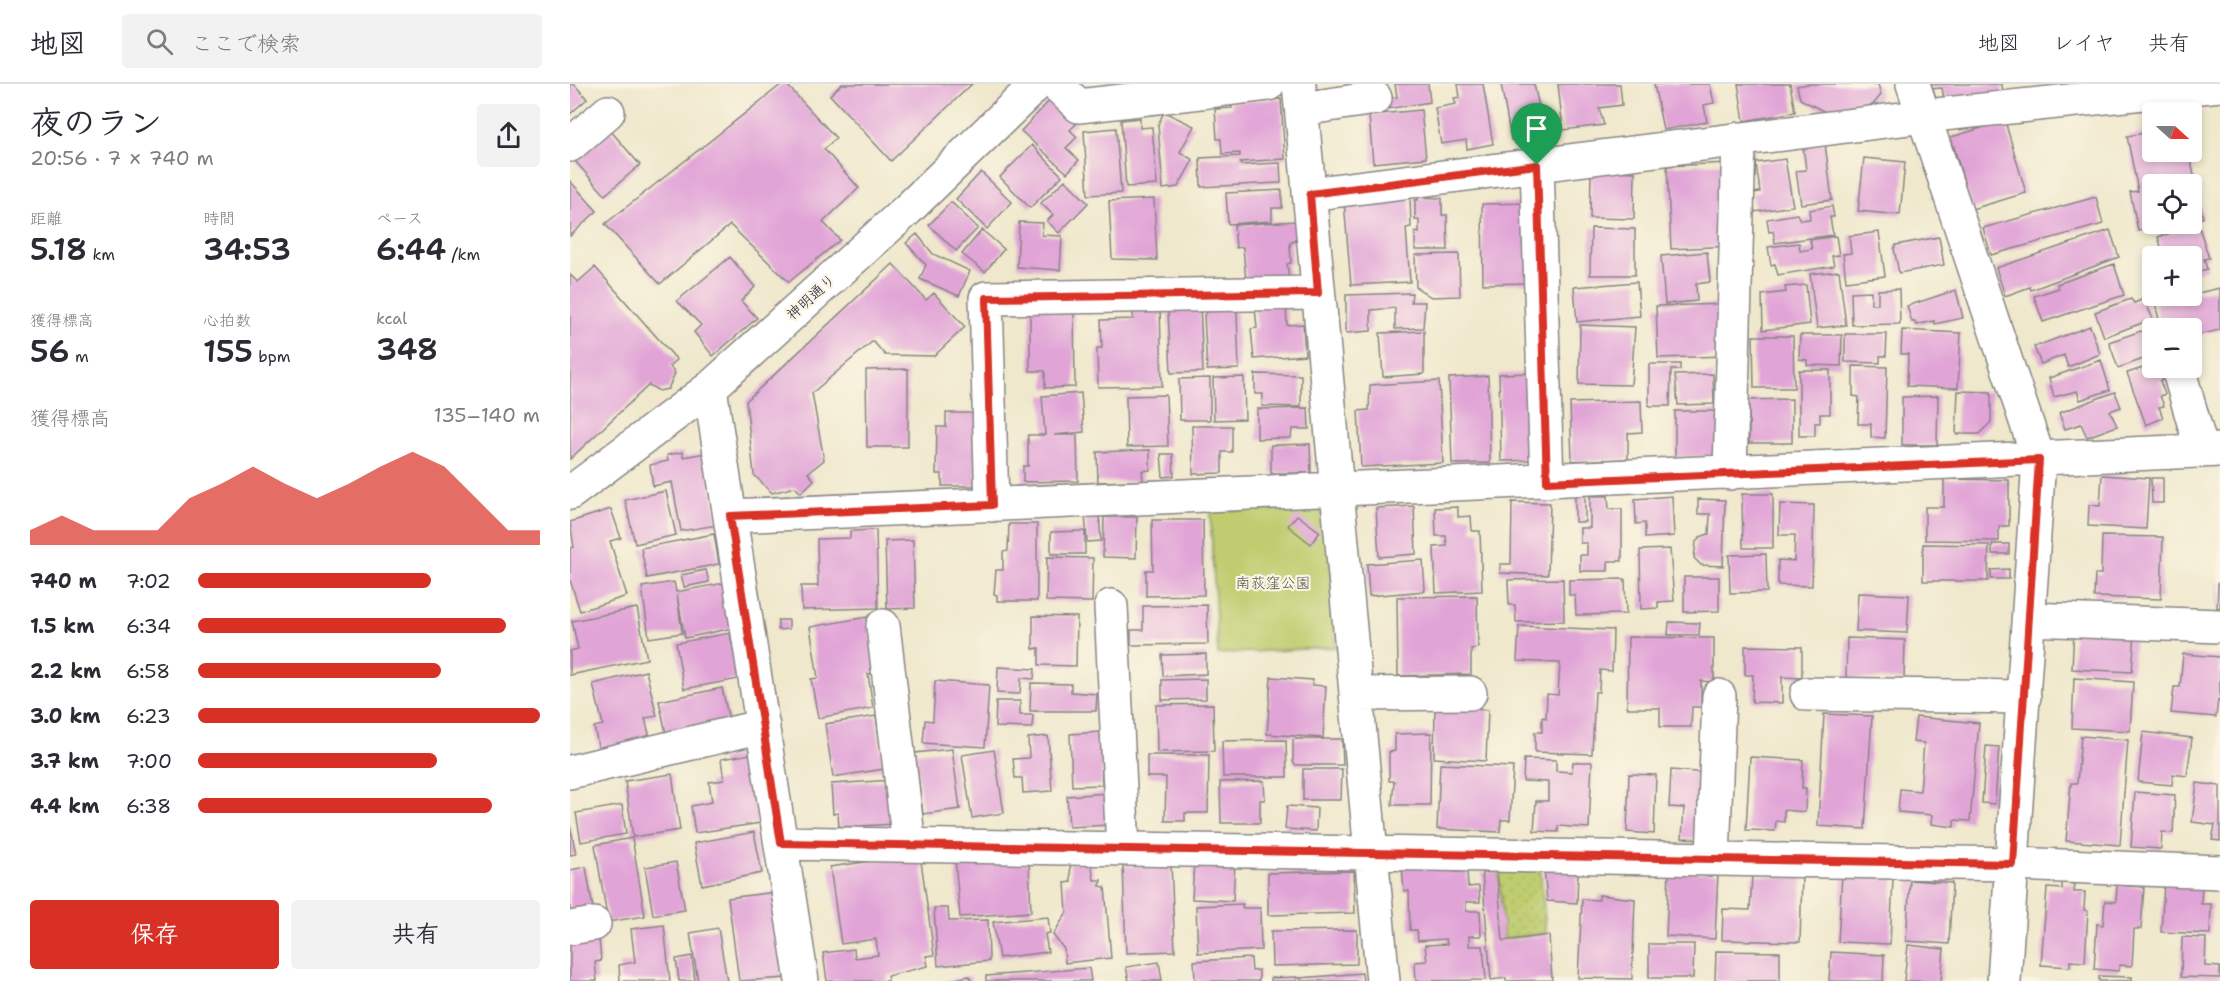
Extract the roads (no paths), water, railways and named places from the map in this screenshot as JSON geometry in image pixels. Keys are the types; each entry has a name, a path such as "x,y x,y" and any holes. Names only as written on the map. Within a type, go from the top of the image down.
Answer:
{"street":[{"name":"神明通り","path":"570,493 710,388 907,210 1037,84"},
{"path":"1056,84 1079,106 1268,84"},
{"path":"1913,84 1958,225 2039,460 2004,981"},
{"path":"1310,194 1925,116 2220,86"},
{"path":"1375,98 1300,96 1383,981"},
{"path":"570,145 608,112"},
{"path":"1730,474 1739,139"},
{"path":"1537,165 1547,482"},
{"path":"992,505 986,298 1318,293"},
{"path":"730,516 1730,474 2211,451 2182,378"},
{"path":"710,388 802,981"},
{"path":"1111,606 1123,849"},
{"path":"2029,619 2220,626"},
{"path":"883,626 909,845"},
{"path":"1357,705 1470,693"},
{"path":"1807,694 2024,697"},
{"path":"1713,859 1719,696"},
{"path":"1357,705 1426,712"},
{"path":"570,772 763,726"},
{"path":"781,843 2013,864 2220,872"}],"park label":[{"name":"南荻窪公園","path":"1273,583"}]}
